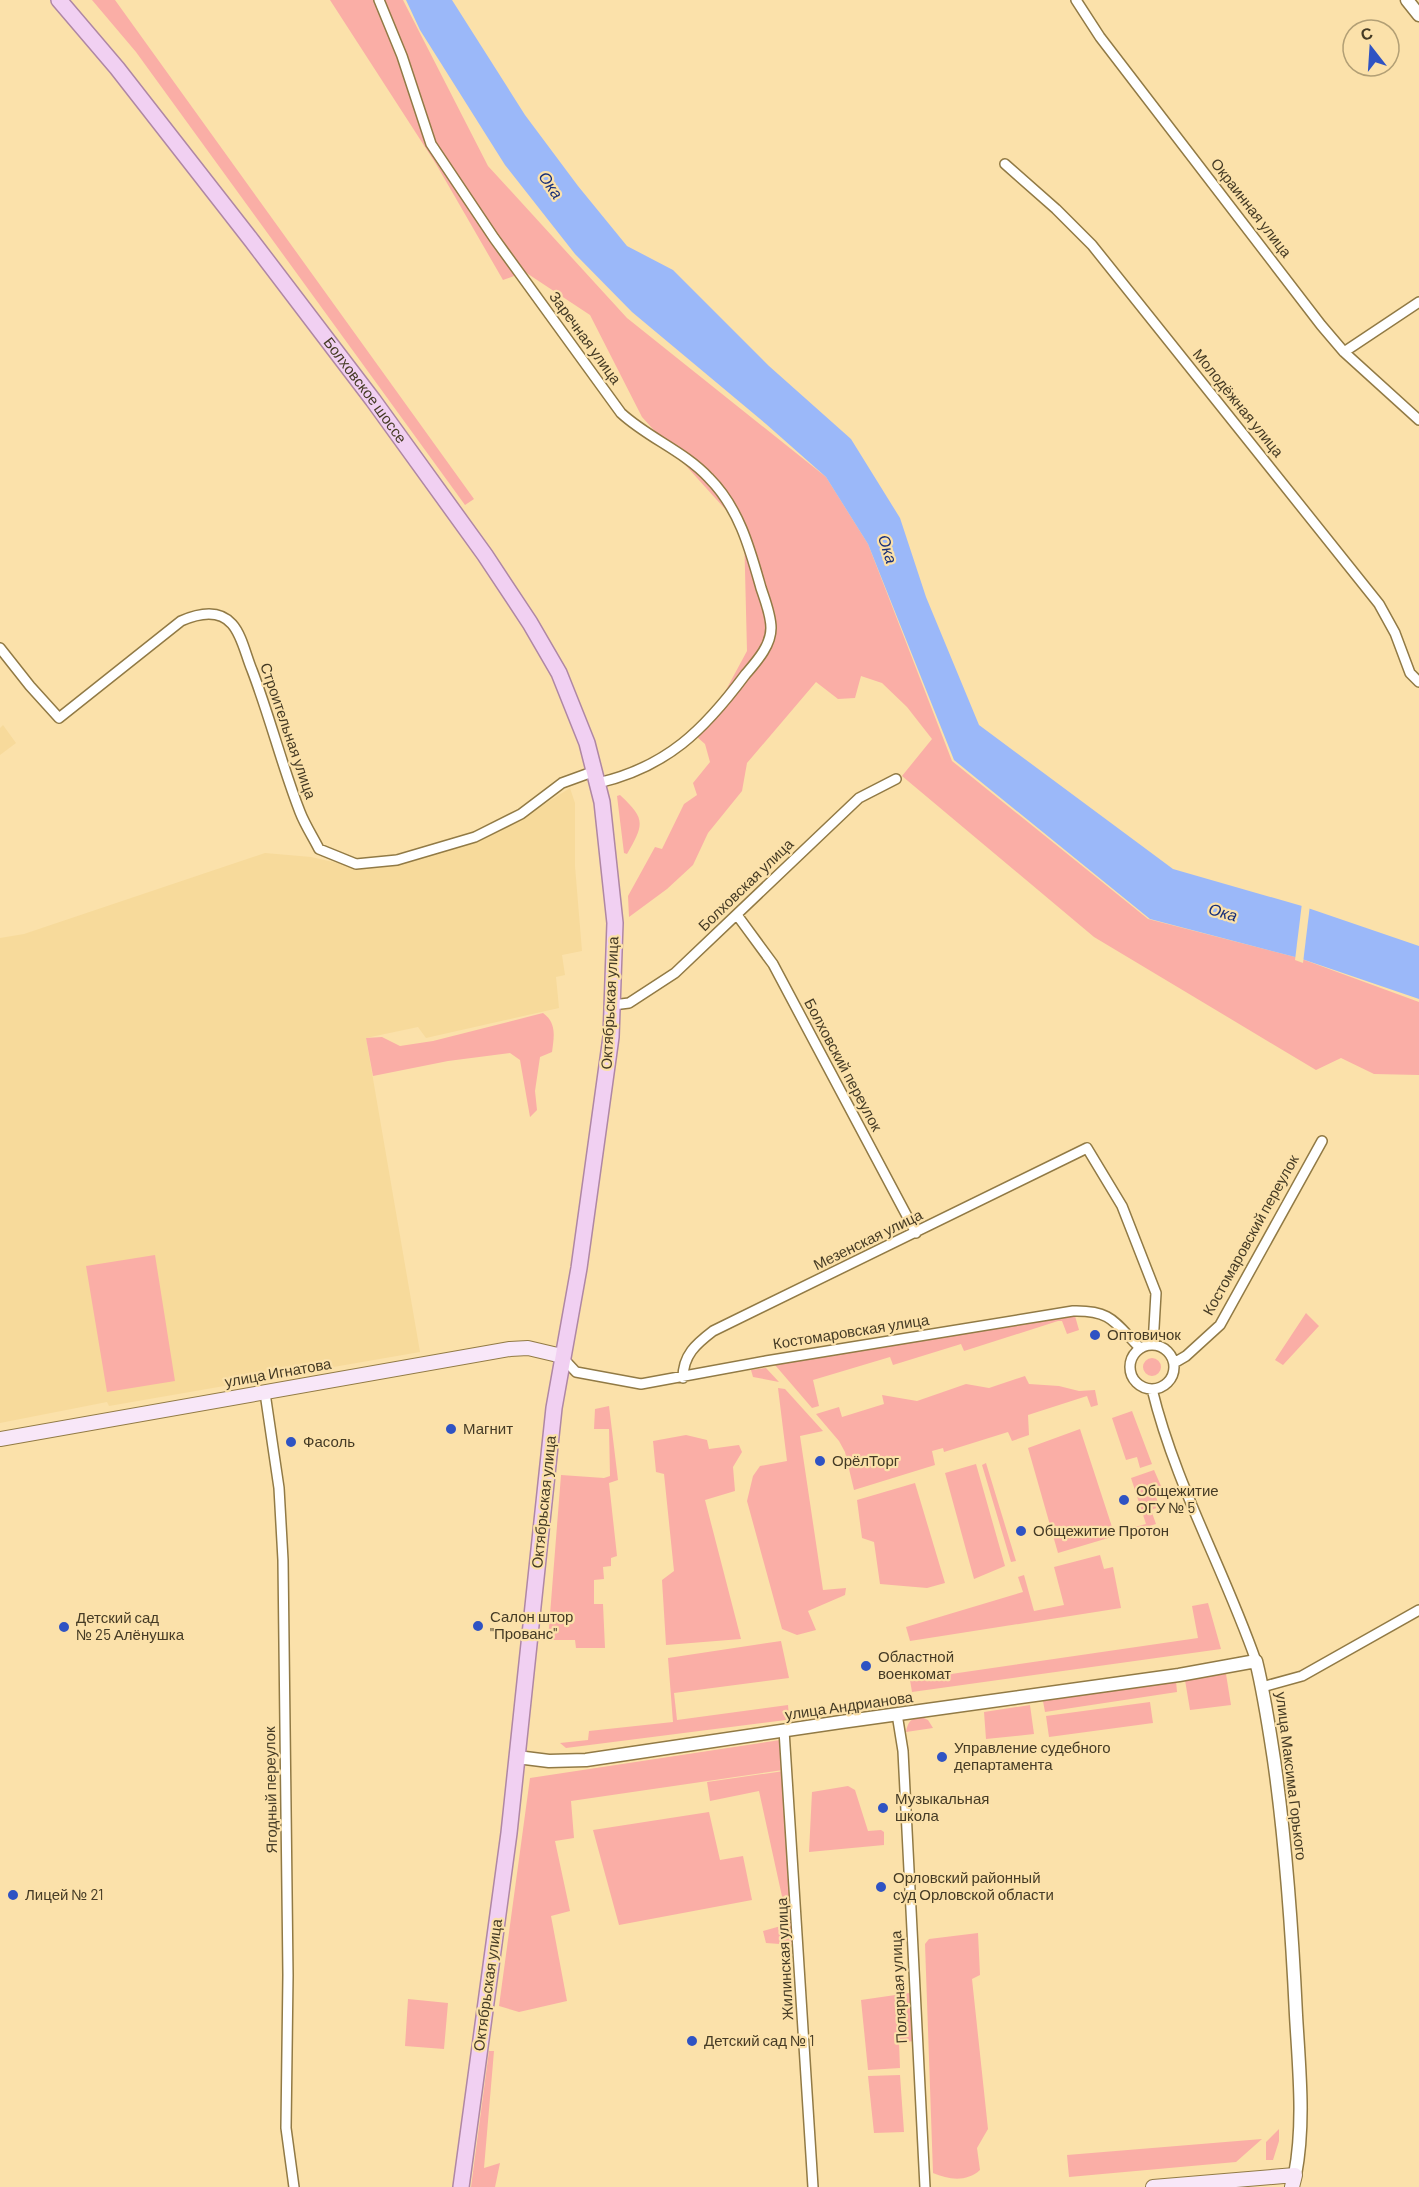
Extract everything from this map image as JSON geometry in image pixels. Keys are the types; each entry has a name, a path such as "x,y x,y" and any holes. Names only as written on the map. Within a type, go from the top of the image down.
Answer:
{"main road":[{"name":"Болховское шоссе","path":"59,0 111,60 252,241 373,400 485,555 530,623 558,673 580,722 597,777 605,818"},
{"name":"Октябрьская улица","path":"461,2187 518,1757 554,1408 579,1268 611,1037 615,923 605,818"},
{"name":"улица Игнатова","path":"0,1439 510,1349 528,1348 562,1356"},
{"path":"1154,2187 1294,2181"}],"street":[{"name":"Заречная улица","path":"379,0 402,56 431,144 494,238 621,413 635,426 680,453 710,478 737,515 748,543 771,628 766,646 720,710 690,738 656,763 624,776 597,777"},
{"name":"Окраинная улица","path":"1076,0 1107,46 1344,352 1419,420"},
{"path":"1407,0 1419,15"},
{"name":"Молодёжная улица","path":"1005,165 1056,208 1092,245 1223,407 1379,604 1395,633 1410,673 1419,682"},
{"path":"1344,352 1419,302"},
{"name":"Строительная улица","path":"0,648 59,718 181,621 197,614 208,613 220,616 232,623 266,705 301,814 319,849 356,864 397,860 475,837 521,814 562,783 597,777"},
{"name":"Болховская улица","path":"613,1005 629,1004 675,973 859,798 896,780"},
{"name":"Болховский переулок","path":"737,915 773,964 916,1233"},
{"name":"Костомаровский переулок","path":"1174,1363 1186,1356 1220,1325 1322,1141"},
{"name":"Мезенская улица","path":"683,1378 683,1366 689,1352 713,1331 1087,1148 1122,1206 1156,1293 1153,1345"},
{"name":"Костомаровская улица","path":"562,1356 576,1372 641,1384 766,1361 1073,1311 1100,1313 1111,1317 1140,1348"},
{"path":"1153,1345 1167,1350 1174,1363 1173,1376 1169,1382 1152,1389 1137,1384 1130,1370 1132,1357 1140,1348 1153,1345"},
{"name":"улица Максима Горького","path":"1152,1389 1170,1452 1244,1626 1262,1687 1281,1814 1292,1933 1300,2139 1294,2181"},
{"name":"Ягодный переулок","path":"265,1393 279,1488 283,1560 288,1964 286,2128 294,2187"},
{"path":"1262,1687 1302,1676 1419,1610"},
{"name":"улица Андрианова","path":"518,1757 558,1761 586,1760 1144,1680 1256,1661"},
{"name":"Полярная улица","path":"897,1714 903,1751 925,2187"},
{"name":"Жилинская улица","path":"784,1730 813,2187"}],"shaded area":[{"path":"92,0 115,0 474,499 465,505 136,52"},
{"path":"330,0 403,0 488,166 627,318 826,477 868,544 952,761 1148,919 1299,958 1419,1002 1419,1075 1374,1074 1341,1058 1316,1070 1094,937 902,776 932,739 907,707 882,683 861,676 855,698 838,699 816,682 747,763 742,791 708,833 693,865 667,889 629,917 628,896 655,847 662,849 684,804 697,795 693,783 710,762 705,744 697,737 706,727 747,651 744,530 642,417 590,315 525,272 503,280 436,164"},
{"path":"3,725 16,743 0,755 0,728"},
{"path":"570,788 575,803 575,866 582,951 562,955 565,975 556,977 559,1008 426,1038 418,1027 366,1038 420,1352 109,1406 107,1402 0,1423 0,938 24,934 265,853 311,857 360,868 382,867 474,843 501,831"},
{"path":"620,795 634,810 640,822 637,836 627,854 624,853 617,796"},
{"path":"543,1013 553,1026 553,1046 552,1052 540,1057 535,1091 537,1110 530,1117 520,1060 510,1053 448,1061 373,1076 366,1038 382,1037 400,1046 433,1041"},
{"path":"155,1255 175,1381 107,1392 86,1266"},
{"path":"1306,1313 1319,1326 1283,1365 1275,1360"},
{"path":"1075,1316 1079,1330 1067,1334 1062,1321 1058,1321 964,1351 961,1344 893,1365 890,1357 813,1380 819,1406 812,1408 775,1365"},
{"path":"1152,1358 1158,1361 1161,1367 1158,1373 1152,1376 1146,1373 1143,1367 1146,1361"},
{"path":"766,1368 779,1382 753,1377 751,1370"},
{"path":"1025,1376 1029,1384 1059,1386 1079,1391 1095,1390 1098,1405 1091,1407 1087,1396 1028,1415 1029,1435 1012,1441 1008,1432 944,1452 943,1448 932,1451 935,1465 854,1490 845,1452 839,1441 816,1414 839,1407 842,1417 884,1404 882,1395 917,1401 966,1384 989,1388"},
{"path":"778,1388 785,1389 823,1431 800,1436 823,1590 846,1588 845,1595 808,1611 816,1630 797,1635 782,1629 747,1501 753,1476 760,1466 787,1461"},
{"path":"609,1406 618,1480 609,1483 617,1556 611,1558 611,1566 603,1567 604,1579 594,1580 594,1604 603,1604 605,1648 576,1648 575,1640 548,1640 561,1475 604,1478 610,1476 609,1429 594,1429 595,1409"},
{"path":"1132,1411 1152,1464 1140,1468 1137,1457 1126,1460 1112,1418"},
{"path":"1080,1429 1115,1536 1058,1553 1028,1448"},
{"path":"686,1435 707,1440 709,1449 739,1445 742,1452 733,1467 735,1491 705,1500 741,1639 666,1645 662,1580 674,1571 664,1474 656,1472 653,1441"},
{"path":"986,1463 1016,1561 1011,1562 982,1465"},
{"path":"976,1464 1005,1566 974,1579 945,1473"},
{"path":"1154,1470 1161,1486 1154,1489 1159,1507 1151,1510 1156,1524 1125,1534 1124,1530 1146,1524 1131,1478"},
{"path":"915,1483 945,1583 927,1588 880,1584 874,1542 862,1538 857,1500"},
{"path":"1100,1555 1104,1569 1113,1567 1121,1608 910,1641 906,1627 1023,1592 1018,1577 1024,1575 1034,1611 1064,1605 1054,1567"},
{"path":"1208,1603 1221,1649 912,1692 910,1680 1198,1638 1192,1606"},
{"path":"781,1641 789,1678 674,1693 677,1720 788,1705 789,1716 786,1720 566,1748 560,1743 588,1740 589,1731 673,1722 668,1658"},
{"path":"1226,1674 1231,1705 1190,1710 1185,1680"},
{"path":"1176,1681 1177,1692 1045,1712 1043,1701"},
{"path":"903,1696 904,1702 837,1712 836,1706"},
{"path":"1150,1702 1153,1723 1049,1737 1046,1716"},
{"path":"1030,1705 1034,1734 986,1739 984,1712"},
{"path":"922,1717 928,1720 933,1728 906,1732 911,1721"},
{"path":"780,1740 783,1770 571,1801 574,1838 555,1841 570,1911 551,1916 567,2001 519,2012 499,2006 530,1778"},
{"path":"784,1771 793,1945 766,1943 763,1931 788,1924 759,1791 710,1801 707,1782"},
{"path":"848,1786 855,1790 868,1831 881,1830 884,1832 884,1845 809,1852 812,1792"},
{"path":"709,1812 720,1860 743,1856 752,1900 619,1925 593,1830"},
{"path":"978,1933 980,1975 972,1979 988,2129 977,2148 980,2170 969,2177 951,2178 933,2173 925,1944 929,1939"},
{"path":"916,1992 919,2041 899,2042 900,2068 868,2070 861,2000"},
{"path":"408,1999 448,2003 444,2049 405,2046"},
{"path":"489,2051 494,2051 484,2168 500,2163 495,2187 471,2187"},
{"path":"900,2075 904,2132 874,2133 868,2076"},
{"path":"1279,2129 1279,2141 1273,2160 1266,2160 1266,2142"},
{"path":"1262,2139 1236,2162 1069,2177 1067,2155"}],"water":[{"name":"Ока","path":"406,0 452,0 525,115 578,186 627,246 673,270 769,366 851,439 900,518 926,597 979,725 1173,869 1302,906 1419,946 1419,999 1299,958 1150,919 954,760 868,544 826,477 632,312 575,254 505,165 420,30"}],"pier":[{"path":"1302,903 1310,905 1303,963 1295,960"}],"place":[{"name":"Оптовичок","path":"1095,1335"},
{"name":"Магнит","path":"451,1429"},
{"name":"Фасоль","path":"291,1442"},
{"name":"ОрёлТорг","path":"820,1461"},
{"name":"Общежитие ОГУ № 5","path":"1124,1500"},
{"name":"Общежитие Протон","path":"1021,1531"},
{"name":"Салон штор \"Прованс\"","path":"478,1626"},
{"name":"Детский сад № 25 Алёнушка","path":"64,1627"},
{"name":"Областной военкомат","path":"866,1666"},
{"name":"Управление судебного департамента","path":"942,1757"},
{"name":"Музыкальная школа","path":"883,1808"},
{"name":"Орловский районный суд Орловской области","path":"881,1887"},
{"name":"Лицей № 21","path":"13,1895"},
{"name":"Детский сад № 1","path":"692,2041"}]}
